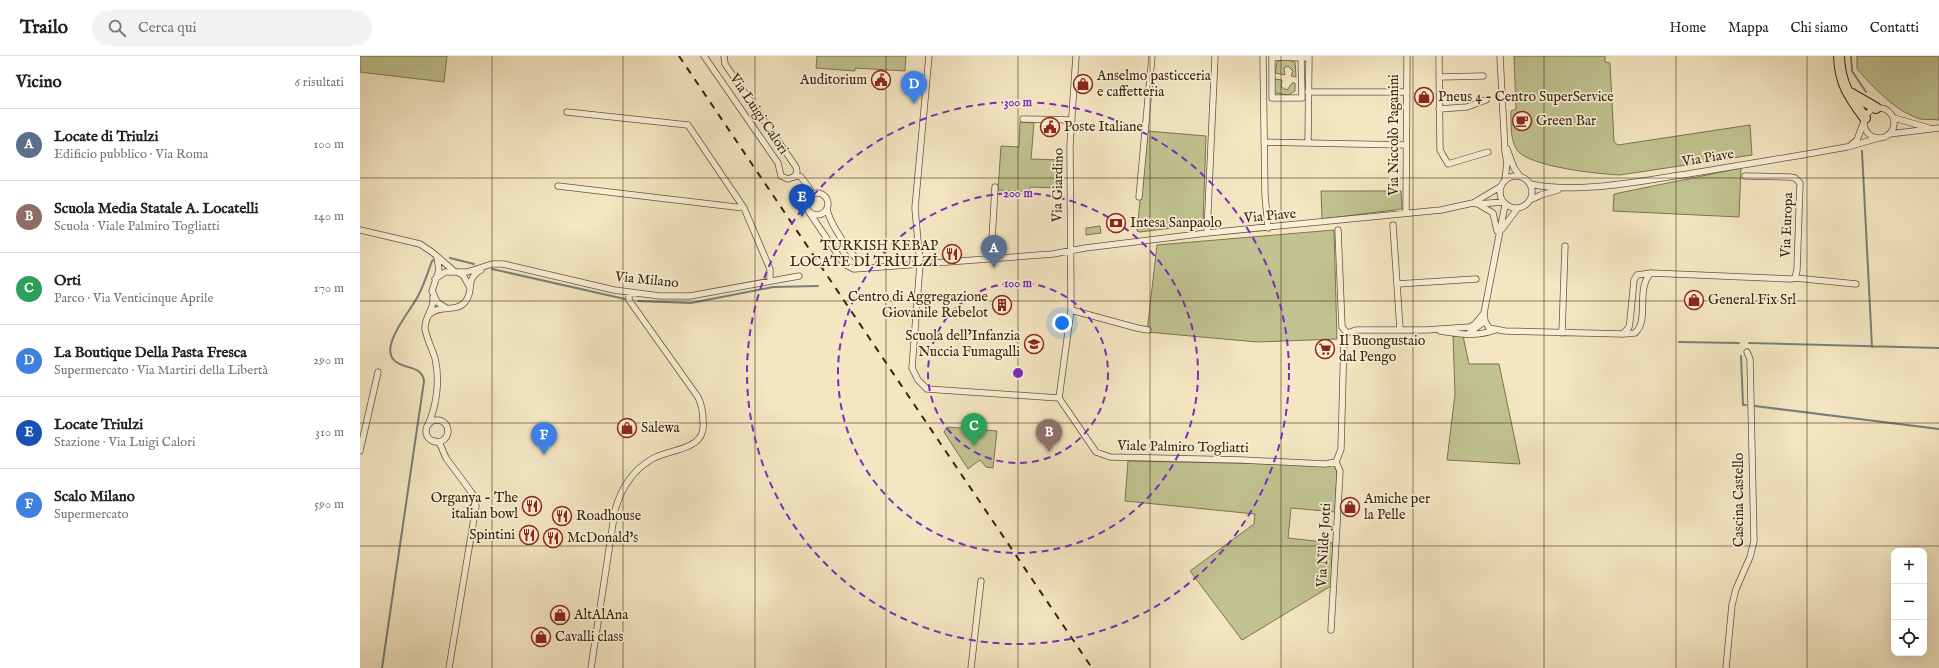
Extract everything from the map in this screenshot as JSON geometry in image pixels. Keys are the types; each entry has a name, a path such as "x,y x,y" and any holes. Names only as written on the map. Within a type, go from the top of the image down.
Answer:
{"highway":[{"path":"1839,56 1840,77 1845,89 1864,120"},
{"path":"1845,89 1857,98 1876,108"}],"street":[{"name":"Via Luigi Calori","path":"704,56 778,163 781,176 788,179 798,176 803,179 811,191 810,196"},
{"name":"Via Luigi Calori","path":"724,56 725,64 796,167 797,172 794,177"},
{"path":"930,56 915,208 920,264 912,368 918,380 927,389 1059,398"},
{"name":"Via Giardino","path":"1059,398 1071,310 1070,251 1072,120 1076,56"},
{"path":"1139,197 1152,56"},
{"path":"1207,233 1215,56"},
{"path":"1263,56 1265,195 1268,228"},
{"name":"Via Niccolò Paganini","path":"1406,214 1407,56"},
{"path":"1439,56 1440,150 1448,164 1488,152"},
{"path":"1500,56 1503,129 1507,163 1505,179 1513,176 1520,176"},
{"path":"1308,143 1308,95 1309,57 1272,57 1272,98 1302,98 1308,95 1406,92"},
{"path":"1302,57 1302,98"},
{"path":"1439,77 1483,76"},
{"path":"1440,109 1467,108 1486,100"},
{"path":"1847,147 1857,140 1869,111 1876,108 1886,109 1894,118 1931,129"},
{"path":"567,112 688,125 744,208 770,269 770,281"},
{"path":"1889,134 1894,127 1894,118"},
{"path":"1023,119 1072,120"},
{"path":"1864,120 1864,128 1870,135 1879,138"},
{"name":"Via Piave","path":"1498,237 1504,224 1516,209 1525,206 1530,200 1550,191 1572,187 1632,182 1847,147 1889,134 1939,128"},
{"path":"1503,129 1510,158 1520,176 1530,184 1532,191 1530,200"},
{"path":"1264,142 1406,145"},
{"name":"Via Europa","path":"1745,176 1790,177 1794,178 1800,183 1797,270 1795,278"},
{"name":"Via Piave","path":"869,268 1053,254 1207,233 1441,210 1475,204 1500,187 1505,179"},
{"name":"Via Piave","path":"1530,184 1541,186 1572,187"},
{"path":"558,186 744,208"},
{"path":"990,258 995,187"},
{"path":"1500,187 1499,194 1504,204 1484,313 1484,321 1490,328 1495,330 1630,334 1638,329 1641,324 1644,282 1651,273"},
{"path":"817,193 823,196 827,201 829,218 858,261 869,268 850,269 844,264 809,212 806,201 810,196 817,193"},
{"path":"1475,204 1504,204 1516,209"},
{"path":"1475,204 1493,213 1498,237"},
{"path":"809,212 817,215 823,213 827,208"},
{"path":"1393,225 1400,329"},
{"path":"360,230 413,242 426,248 456,272 463,275 469,286"},
{"path":"1338,230 1342,327 1347,333"},
{"path":"1562,332 1565,246"},
{"path":"436,255 439,265 432,285 434,305 425,329 435,358 438,378 427,435 440,444 443,452 472,493 476,506 449,668"},
{"path":"435,279 445,272 467,272 492,264"},
{"path":"433,297 441,306 447,308 453,309 464,303 468,298 469,286 475,274 492,264"},
{"name":"Via Milano","path":"492,264 503,264 629,293 660,296 690,296 800,276"},
{"name":"Via Europa","path":"1623,334 1629,327 1634,280 1637,275 1651,273 1795,278 1856,284"},
{"path":"1397,284 1476,279"},
{"path":"591,668 615,510 620,495 630,479 643,465 660,455 693,445 700,439 704,431 702,407 698,397 629,300 629,293"},
{"path":"429,316 438,309 447,308"},
{"path":"1071,310 1148,330"},
{"path":"1426,330 1470,326 1475,324 1484,313"},
{"path":"1467,334 1475,330 1484,321"},
{"path":"1336,462 1341,449 1344,338 1347,333 1356,330 1400,329 1486,334 1495,330"},
{"name":"Cascina Castello","path":"1726,668 1732,605 1736,589 1750,558 1754,541 1750,359 1747,352"},
{"path":"360,452 378,372"},
{"name":"Viale Palmiro Togliatti","path":"1059,398 1091,447 1101,455 1110,457 1242,460 1325,464 1336,462"},
{"path":"433,410 434,416 438,420 444,422 448,428 443,452"},
{"path":"428,425 434,420 438,420"},
{"path":"435,441 445,438"},
{"name":"Via Nilde Jotti","path":"1331,630 1340,471 1336,462"},
{"path":"971,668 981,581"}],"green space":[{"path":"360,56 447,56 444,82 360,72"},
{"path":"817,56 906,56 905,71 855,68 855,71 816,68"},
{"path":"1514,56 1605,56 1605,62 1610,63 1614,142 1618,145 1750,125 1752,155 1620,175 1565,168 1535,161 1524,156 1517,150 1512,136 1511,111 1516,109"},
{"path":"1857,56 1939,56 1939,120 1920,119 1894,105 1857,69"},
{"path":"1283,59 1295,62 1296,77 1291,76 1293,71 1288,66 1284,68 1285,75 1275,73 1277,62"},
{"path":"1275,79 1282,80 1281,87 1287,90 1292,83 1295,83 1295,91 1288,95 1276,93 1273,88"},
{"path":"1020,122 1034,123 1031,159 1062,160 1062,188 1030,187 1029,192 998,190 1001,146 1019,147"},
{"path":"1147,131 1206,136 1203,224 1140,232 1137,231"},
{"path":"1741,168 1739,217 1613,211 1614,194"},
{"path":"1321,191 1401,191 1402,209 1322,219"},
{"path":"1100,226 1101,233 1086,235 1086,228"},
{"path":"1334,230 1337,339 1257,342 1147,332 1157,245"},
{"path":"1453,336 1463,336 1469,364 1499,364 1520,464 1447,460 1455,394"},
{"path":"947,427 997,431 993,468 986,467 980,460 968,469 944,432"},
{"path":"1128,461 1333,465 1337,471 1335,512 1291,508 1288,538 1333,543 1331,586 1242,640 1190,571 1254,524 1255,514 1125,501"}],"waterway":[{"path":"1851,56 1852,71 1866,92"},
{"path":"1862,151 1872,347"},
{"path":"382,668 424,381 422,376 415,369 401,365 393,359 390,353 391,345 398,327 420,292 432,261 436,258"},
{"path":"450,258 474,264"},
{"path":"492,269 625,299"},
{"path":"638,301 691,303 773,287 818,286"},
{"path":"1679,342 1739,343"},
{"path":"1749,343 1939,348"},
{"path":"1741,356 1743,405 1746,405"},
{"path":"1755,406 1939,429"}],"railway":[{"path":"679,56 1092,668"}],"place":[{"name":"Auditorium","path":"881,80"},
{"name":"Anselmo pasticceria e caffetteria","path":"1083,84"},
{"name":"Pneus 4 - Centro SuperService","path":"1424,97"},
{"name":"La Boutique Della Pasta Fresca","path":"914,104"},
{"name":"Green Bar","path":"1522,121"},
{"name":"Poste Italiane","path":"1050,127"},
{"name":"Locate Triulzi","path":"802,217"},
{"name":"Intesa Sanpaolo","path":"1116,223"},
{"name":"TURKISH KEBAP LOCATE Dİ TRİULZİ","path":"952,254"},
{"name":"Locate di Triulzi","path":"994,268"},
{"name":"General Fix Srl","path":"1694,300"},
{"name":"Centro di Aggregazione Giovanile Rebelot","path":"1002,305"},
{"name":"Scuola dell’Infanzia Nuccia Fumagalli","path":"1034,344"},
{"name":"Il Buongustaio dal Pengo","path":"1325,349"},
{"name":"Salewa","path":"627,428"},
{"name":"Orti","path":"974,446"},
{"name":"Scuola Media Statale A. Locatelli","path":"1049,452"},
{"name":"Scalo Milano","path":"544,455"},
{"name":"Organya - The italian bowl","path":"532,506"},
{"name":"Amiche per la Pelle","path":"1350,507"},
{"name":"Roadhouse","path":"562,516"},
{"name":"Spintini","path":"529,535"},
{"name":"McDonald's","path":"553,538"},
{"name":"AltAlAna","path":"560,615"},
{"name":"Cavalli class","path":"541,637"}]}
